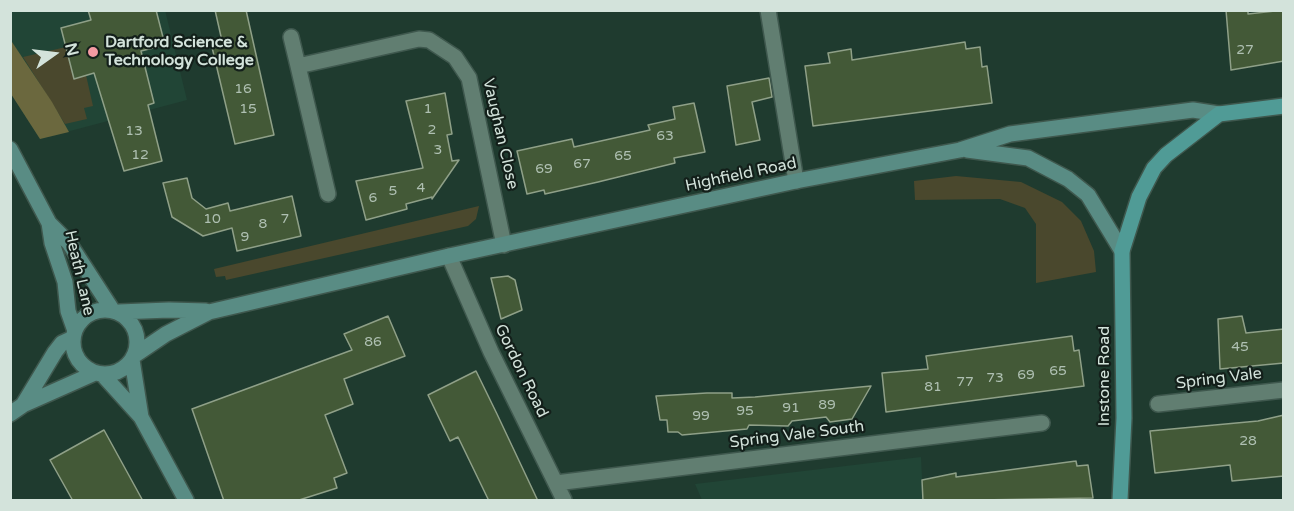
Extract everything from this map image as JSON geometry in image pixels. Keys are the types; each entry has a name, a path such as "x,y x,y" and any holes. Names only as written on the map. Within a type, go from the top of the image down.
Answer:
{"main road":[{"name":"Highfield Road","path":"1220,114 1284,105"},
{"name":"Instone Road","path":"1120,501 1124,418 1122,251 1139,196 1154,168 1186,138 1220,114"}],"street":[{"path":"768,10 796,181"},
{"path":"291,37 328,194"},
{"name":"Vaughan Close","path":"298,66 419,39 429,40 455,57 469,78 504,245"},
{"name":"Highfield Road","path":"133,357 166,334 209,312 449,256 796,181 960,150 1010,134 1193,110 1220,114"},
{"name":"Heath Lane","path":"10,149 49,223 74,334"},
{"path":"960,150 1028,158 1068,179 1088,195 1122,251"},
{"name":"Heath Lane","path":"49,223 69,243 116,311"},
{"name":"Gordon Road","path":"449,256 491,352 564,501"},
{"path":"101,310 116,311 133,326 137,346 133,357 119,371 98,373 17,409 55,352 74,334 90,313 101,310"},
{"name":"Highfield Road","path":"116,311 209,312"},
{"path":"74,334 78,359 98,373 141,417 186,501"},
{"path":"133,357 141,417"},
{"name":"Spring Vale","path":"1158,404 1284,390"},
{"name":"Spring Vale South","path":"556,483 1042,423"}],"shaded area":[{"name":"Dartford Science & Technology College","path":"165,10 187,100 40,139 11,94 11,11"},
{"path":"10,39 69,132 40,139 11,94"},
{"path":"66,47 74,78 86,75 93,106 84,108 87,119 65,124 23,57"},
{"path":"956,176 1021,182 1062,202 1081,221 1094,251 1096,272 1036,283 1036,224 1025,208 1000,199 915,200 914,181"},
{"path":"479,206 476,219 468,226 226,280 225,276 216,277 214,269"},
{"path":"921,457 923,500 702,500 695,484"}],"building":[{"path":"88,10 156,10 165,45 141,51 154,103 148,105 162,161 124,171 94,73 74,79 61,28 91,20"},
{"path":"215,10 246,10 274,135 235,144 211,43 222,41"},
{"path":"1226,10 1248,10 1248,14 1284,10 1284,61 1231,70"},
{"path":"965,42 966,49 980,47 982,67 987,66 992,103 813,126 805,66 830,63 828,53 851,49 852,60"},
{"path":"769,78 772,97 752,102 760,140 736,145 727,86"},
{"path":"445,93 452,134 447,135 452,161 459,160 432,199 432,197 406,204 407,209 366,220 356,181 423,168 406,101"},
{"path":"694,103 705,152 674,158 675,163 598,182 545,194 544,190 527,194 517,151 572,139 574,147 650,130 648,125 675,119 673,107"},
{"path":"187,178 192,198 206,209 228,203 230,211 292,196 301,236 237,251 232,228 203,236 172,217 163,183"},
{"path":"508,276 515,280 522,310 501,319 491,278"},
{"path":"388,316 405,356 344,379 353,404 325,415 347,473 334,478 337,488 296,501 224,501 192,409 352,350 344,334"},
{"path":"1242,316 1246,333 1284,329 1284,363 1220,369 1218,319"},
{"path":"1072,336 1074,351 1079,350 1084,386 886,412 882,373 928,369 926,356"},
{"path":"476,371 538,501 489,501 458,437 450,441 428,395"},
{"path":"871,386 852,419 830,422 826,417 792,421 788,426 749,425 747,429 682,435 678,432 668,432 667,420 660,420 656,396 732,393 732,398 755,397"},
{"path":"1284,415 1284,476 1232,481 1230,465 1155,473 1150,431 1258,421"},
{"path":"104,430 143,501 73,501 50,460"},
{"path":"1076,461 1077,466 1088,465 1093,498 923,501 922,480 956,473 956,477"}],"place":[{"name":"Dartford Science & Technology College","path":"93,52"}]}
